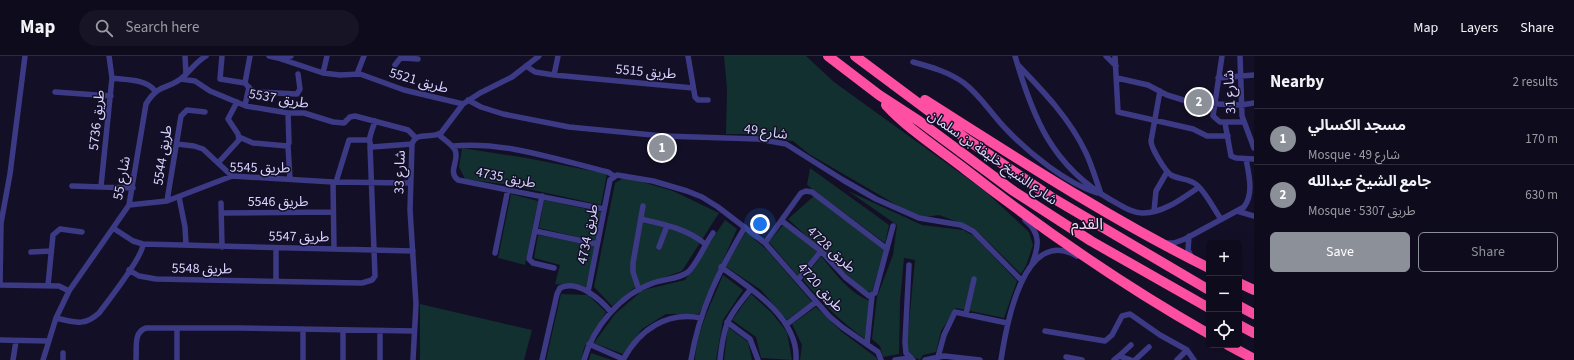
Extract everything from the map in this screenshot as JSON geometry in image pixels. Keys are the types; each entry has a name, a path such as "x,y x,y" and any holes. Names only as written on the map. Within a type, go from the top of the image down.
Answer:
{"highway":[{"name":"شارع الشيخ خليفة بن سلمان","path":"828,56 879,95 919,121 1012,190 1091,241 1206,306"},
{"name":"شارع الشيخ خليفة بن سلمان","path":"858,58 969,141 1051,197 1206,288"},
{"path":"858,58 1050,180 1206,266"},
{"path":"879,95 902,120 1013,206 1094,263 1166,310 1206,332"},
{"path":"1242,284 1254,290"},
{"path":"1242,308 1254,314"},
{"path":"1242,327 1254,333"},
{"path":"1225,348 1243,360"},
{"path":"1234,348 1254,359"}],"street":[{"path":"25,56 10,174 2,223 0,285 48,285 65,287 69,290"},
{"path":"109,56 112,78"},
{"path":"185,56 186,74"},
{"path":"155,91 181,79 198,61 206,56"},
{"path":"222,56 219,76 220,79 247,85 256,92 297,94 300,89 298,74"},
{"path":"245,106 250,56"},
{"path":"269,56 278,58 291,56"},
{"path":"323,73 327,56"},
{"path":"356,74 364,56"},
{"path":"453,146 438,134 463,104 512,77 539,56"},
{"path":"554,75 558,56"},
{"name":"طريق 5515","path":"688,56 696,99 708,100"},
{"path":"1015,56 1038,123 1048,141 1060,158 1101,194"},
{"path":"1106,56 1116,66"},
{"path":"1116,56 1117,110 1121,114 1193,129 1207,136 1228,136"},
{"path":"1222,56 1212,112 1214,119 1225,123 1243,122"},
{"name":"شارع 31","path":"1240,56 1241,105 1243,122 1254,148"},
{"path":"395,65 402,57 418,59"},
{"name":"طريق 5521","path":"278,58 323,73 340,76 356,74 404,90 463,104"},
{"path":"913,62 934,68 963,82 976,93 1008,131 1052,168 1078,185 1101,194 1134,212 1141,213 1154,211 1173,204 1198,187"},
{"path":"1017,64 1049,98 1066,120 1086,151 1101,194"},
{"name":"طريق 5515","path":"526,66 535,72 554,75 693,88"},
{"path":"1218,78 1254,75"},
{"name":"طريق 5736","path":"101,186 112,78 144,83 152,87 155,91"},
{"path":"1117,78 1148,85 1160,91 1202,105 1241,105 1254,103"},
{"name":"طريق 5537","path":"181,79 195,81 210,91 245,106 288,113 306,114 333,122 344,123 352,116 408,130 416,138"},
{"name":"شارع 55","path":"43,360 56,318 69,290 129,205 133,188 142,118 146,104 155,91"},
{"path":"1160,91 1151,145 1168,172 1177,177 1187,179 1198,187 1221,219"},
{"path":"55,92 111,96"},
{"name":"شارع 49","path":"468,100 481,107 504,114 563,126 663,136 758,139 786,144 876,199 919,218 961,225 974,231 1022,281"},
{"path":"237,102 228,119 239,137 253,143 288,146"},
{"name":"طريق 5544","path":"167,201 182,114 187,110 205,112"},
{"path":"288,113 290,179"},
{"path":"375,121 370,143 375,250"},
{"path":"1225,123 1231,156 1234,158 1254,158"},
{"path":"1248,132 1254,131"},
{"name":"شارع 33","path":"412,360 416,290 410,183 412,144 416,138 438,134"},
{"path":"218,163 238,143 239,137"},
{"path":"334,249 334,182 349,140 370,143 378,148 412,144"},
{"path":"177,144 199,147 232,176"},
{"name":"طريق 4720","path":"453,146 477,145 502,148 608,172 612,178 653,181 702,197 765,243 816,302 842,327 878,352 881,360"},
{"name":"طريق 4735","path":"453,146 456,152 453,172 456,178 460,181 508,189 604,209"},
{"path":"1162,243 1179,242 1248,203 1252,195 1246,159"},
{"path":"1154,211 1156,191 1168,172"},
{"name":"طريق 5545","path":"129,205 167,201 232,176 334,182 410,183"},
{"name":"طريق 4734","path":"588,292 604,209 612,178"},
{"path":"72,186 133,188"},
{"path":"495,253 508,189"},
{"path":"765,243 801,193 809,191 888,249"},
{"path":"542,196 529,259 530,262 554,268"},
{"path":"179,197 185,226 186,245"},
{"path":"221,203 222,247"},
{"path":"639,290 634,277 633,263 643,206"},
{"path":"1013,206 1033,228 1037,237 1038,247 1032,266"},
{"path":"1236,211 1254,216"},
{"name":"طريق 5546","path":"222,213 333,212"},
{"path":"641,219 692,234 705,244"},
{"name":"طريق 4728","path":"782,221 822,251 845,277 865,295 872,296"},
{"name":"طريق 5547","path":"115,226 126,235 143,244 413,251"},
{"path":"660,247 667,226"},
{"path":"867,344 872,296 875,293 893,226"},
{"path":"691,360 701,318 721,267 745,227"},
{"path":"48,285 52,237 56,231 60,229 82,232"},
{"path":"535,231 597,244"},
{"path":"584,360 589,344 611,312 639,290 656,282 685,274 692,268 705,244 713,233"},
{"path":"1189,236 1188,250 1195,261"},
{"path":"56,318 80,323 93,318 99,313 142,251 143,244"},
{"path":"276,248 276,281"},
{"name":"طريق 5548","path":"129,270 149,278 362,283 372,280 375,276 375,250"},
{"path":"1002,360 1007,323 1012,305 1022,281 1032,266 1044,254 1055,250 1066,251 1094,263"},
{"path":"31,252 51,251"},
{"path":"798,280 822,251"},
{"path":"909,265 904,342 906,353 911,359"},
{"path":"721,267 750,289 787,324 796,346 796,360"},
{"path":"966,314 974,279"},
{"path":"542,360 558,290 566,286 588,292 598,298 611,312"},
{"path":"720,360 723,334 727,322 732,311 750,289"},
{"path":"787,324 816,302"},
{"path":"938,357 940,346 953,313 956,312 1007,323"},
{"path":"1045,332 1105,341 1112,335 1120,318 1128,314 1160,336 1187,350 1194,360"},
{"path":"589,344 623,360 640,337 662,320 682,316 701,318"},
{"path":"727,322 750,339 758,360"},
{"path":"136,360 137,336 142,330 148,328 414,331"},
{"path":"177,328 177,360"},
{"path":"303,329 303,360"},
{"path":"343,330 343,360"},
{"path":"380,331 380,360"},
{"path":"0,340 48,342"},
{"path":"13,360 16,341"},
{"path":"1114,360 1131,345"},
{"path":"1135,360 1149,347"},
{"path":"1177,360 1187,350"},
{"path":"63,353 63,360"},
{"path":"1120,356 1131,360"},
{"path":"925,360 938,357 980,360"},
{"path":"1066,357 1082,360"},
{"path":"895,360 911,359"}],"green space":[{"path":"724,56 806,56 834,82 985,191 1029,232 1033,245 1026,266 1021,274 974,228 939,215 919,218 809,154 793,141 744,134 726,134 727,89"},
{"path":"462,148 527,158 607,174 601,205 510,185 465,179 459,167"},
{"path":"810,168 889,225 885,243 807,185"},
{"path":"625,177 673,191 719,213 682,271 634,288 612,306 594,287 615,183"},
{"path":"848,191 922,225 963,230 974,236 1017,281 1004,318 956,308 941,331 936,352 923,355 920,360 906,353 915,260 904,258 900,302 899,354 883,357 880,346 872,339 877,297 893,255 897,225"},
{"path":"511,194 538,201 525,265 498,258"},
{"path":"814,196 884,250 872,292 864,290 819,249 798,276 769,242 783,225 819,248 788,219"},
{"path":"544,200 601,212 595,241 539,228"},
{"path":"725,220 737,229 699,314 666,314 642,329 623,354 594,343 615,314 643,290 685,280"},
{"path":"746,232 767,250 812,302 787,320 761,290 725,266"},
{"path":"538,235 597,246 586,287 555,284 560,265 534,258"},
{"path":"821,256 849,288 870,301 865,339 832,312 803,280"},
{"path":"723,275 743,290 723,320 716,360 695,360 696,349 702,327"},
{"path":"561,294 588,295 606,312 584,348 581,360 546,360"},
{"path":"751,294 772,313 787,332 792,360 761,358 756,337 732,320"},
{"path":"420,304 532,330 524,360 420,360"},
{"path":"816,307 842,332 877,358 877,360 800,360 802,345 792,324"},
{"path":"728,327 748,342 752,360 724,360"},
{"path":"591,353 612,360 589,360"}],"place":[{"name":"جامع الشيخ عبدالله","path":"1199,102"},
{"name":"مسجد الكسالي","path":"662,148"}],"district":[{"name":"القدم","path":"1087,223"}]}
